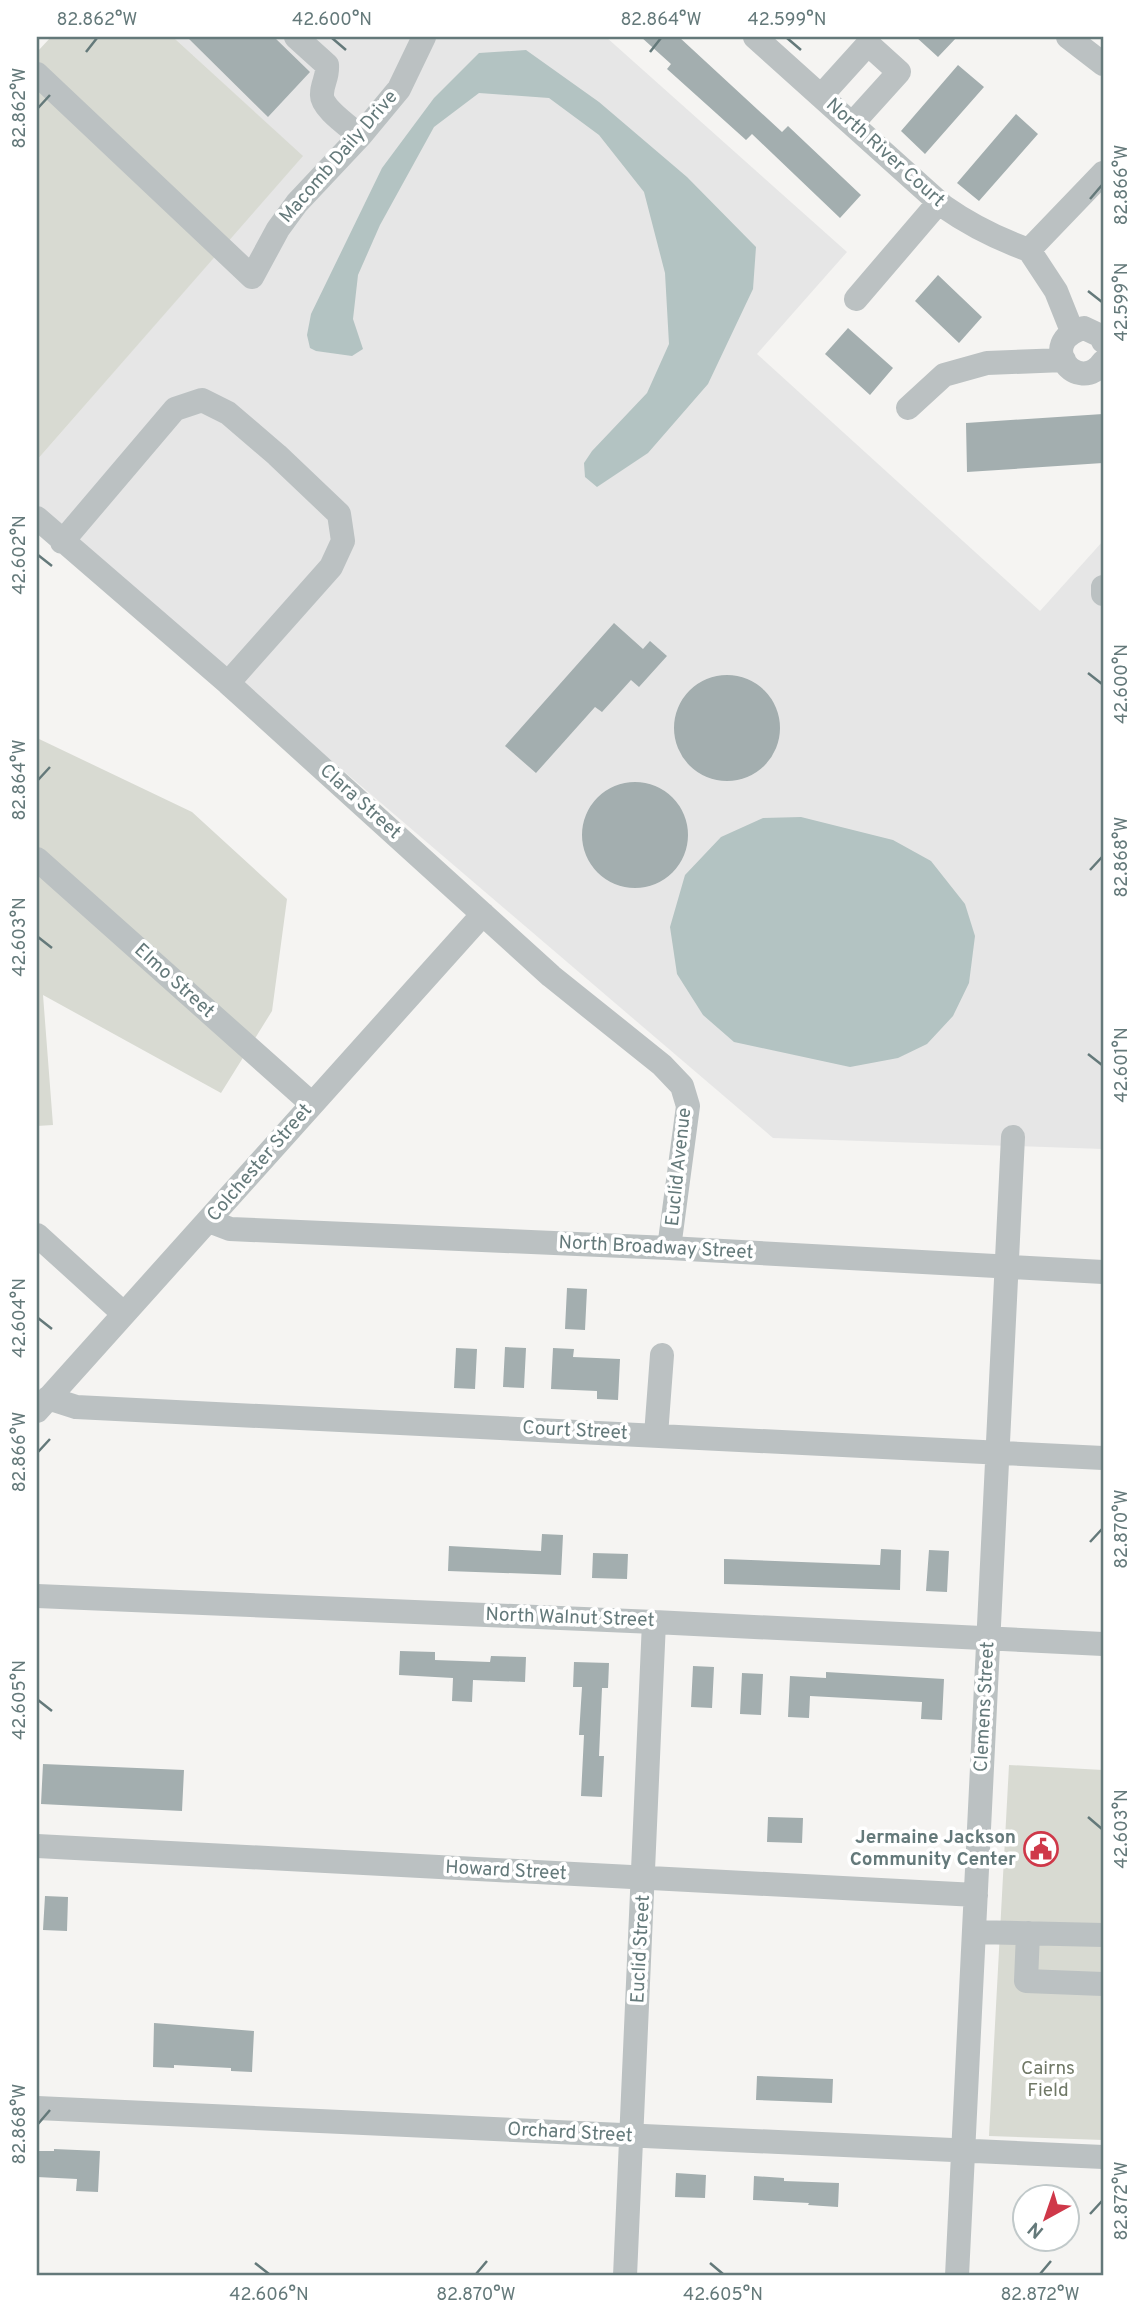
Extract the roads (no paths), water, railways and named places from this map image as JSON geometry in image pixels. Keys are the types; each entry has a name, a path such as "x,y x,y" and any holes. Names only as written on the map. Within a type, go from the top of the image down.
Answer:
{"street":[{"path":"296,37 327,65 328,76 321,93 323,104 360,136"},
{"name":"Macomb Daily Drive","path":"37,74 252,277 278,229 298,203 399,89 424,37"},
{"name":"North River Court","path":"755,37 939,202 967,223 1030,250"},
{"path":"1068,37 1103,64"},
{"path":"821,96 868,44 899,72 852,124"},
{"path":"1072,331 1056,291 1030,250 1103,173"},
{"path":"856,299 939,202"},
{"path":"1102,337 1084,328 1072,331 1063,340 1061,350 1066,365 1075,372 1087,374 1098,369 1103,362"},
{"path":"908,408 944,375 987,363 1064,360"},
{"path":"62,542 174,409 202,400 228,413 339,514 343,541 331,567 228,683"},
{"name":"Clara Street","path":"37,518 228,683 551,976 662,1065 682,1086"},
{"path":"1103,587 1103,594"},
{"name":"Elmo Street","path":"37,859 312,1104"},
{"name":"Colchester Street","path":"42,1405 484,914"},
{"name":"Euclid Avenue","path":"669,1248 688,1105 682,1086"},
{"name":"Clemens Street","path":"957,2276 1013,1137"},
{"name":"North Broadway Street","path":"209,1221 230,1229 669,1248 1103,1272"},
{"path":"37,1235 124,1314"},
{"path":"656,1435 662,1355"},
{"name":"Court Street","path":"42,1405 1103,1458"},
{"name":"North Walnut Street","path":"37,1595 1103,1644"},
{"name":"Euclid Street","path":"625,2276 654,1622"},
{"name":"Howard Street","path":"37,1846 976,1895"},
{"path":"974,1932 1103,1935"},
{"path":"1028,1933 1026,1981 1103,1984"},
{"name":"Orchard Street","path":"37,2108 1103,2157"}],"place":[{"name":"Jermaine Jackson Community Center","path":"1041,1849"}],"park label":[{"name":"Cairns Field","path":"1048,2080"}]}
